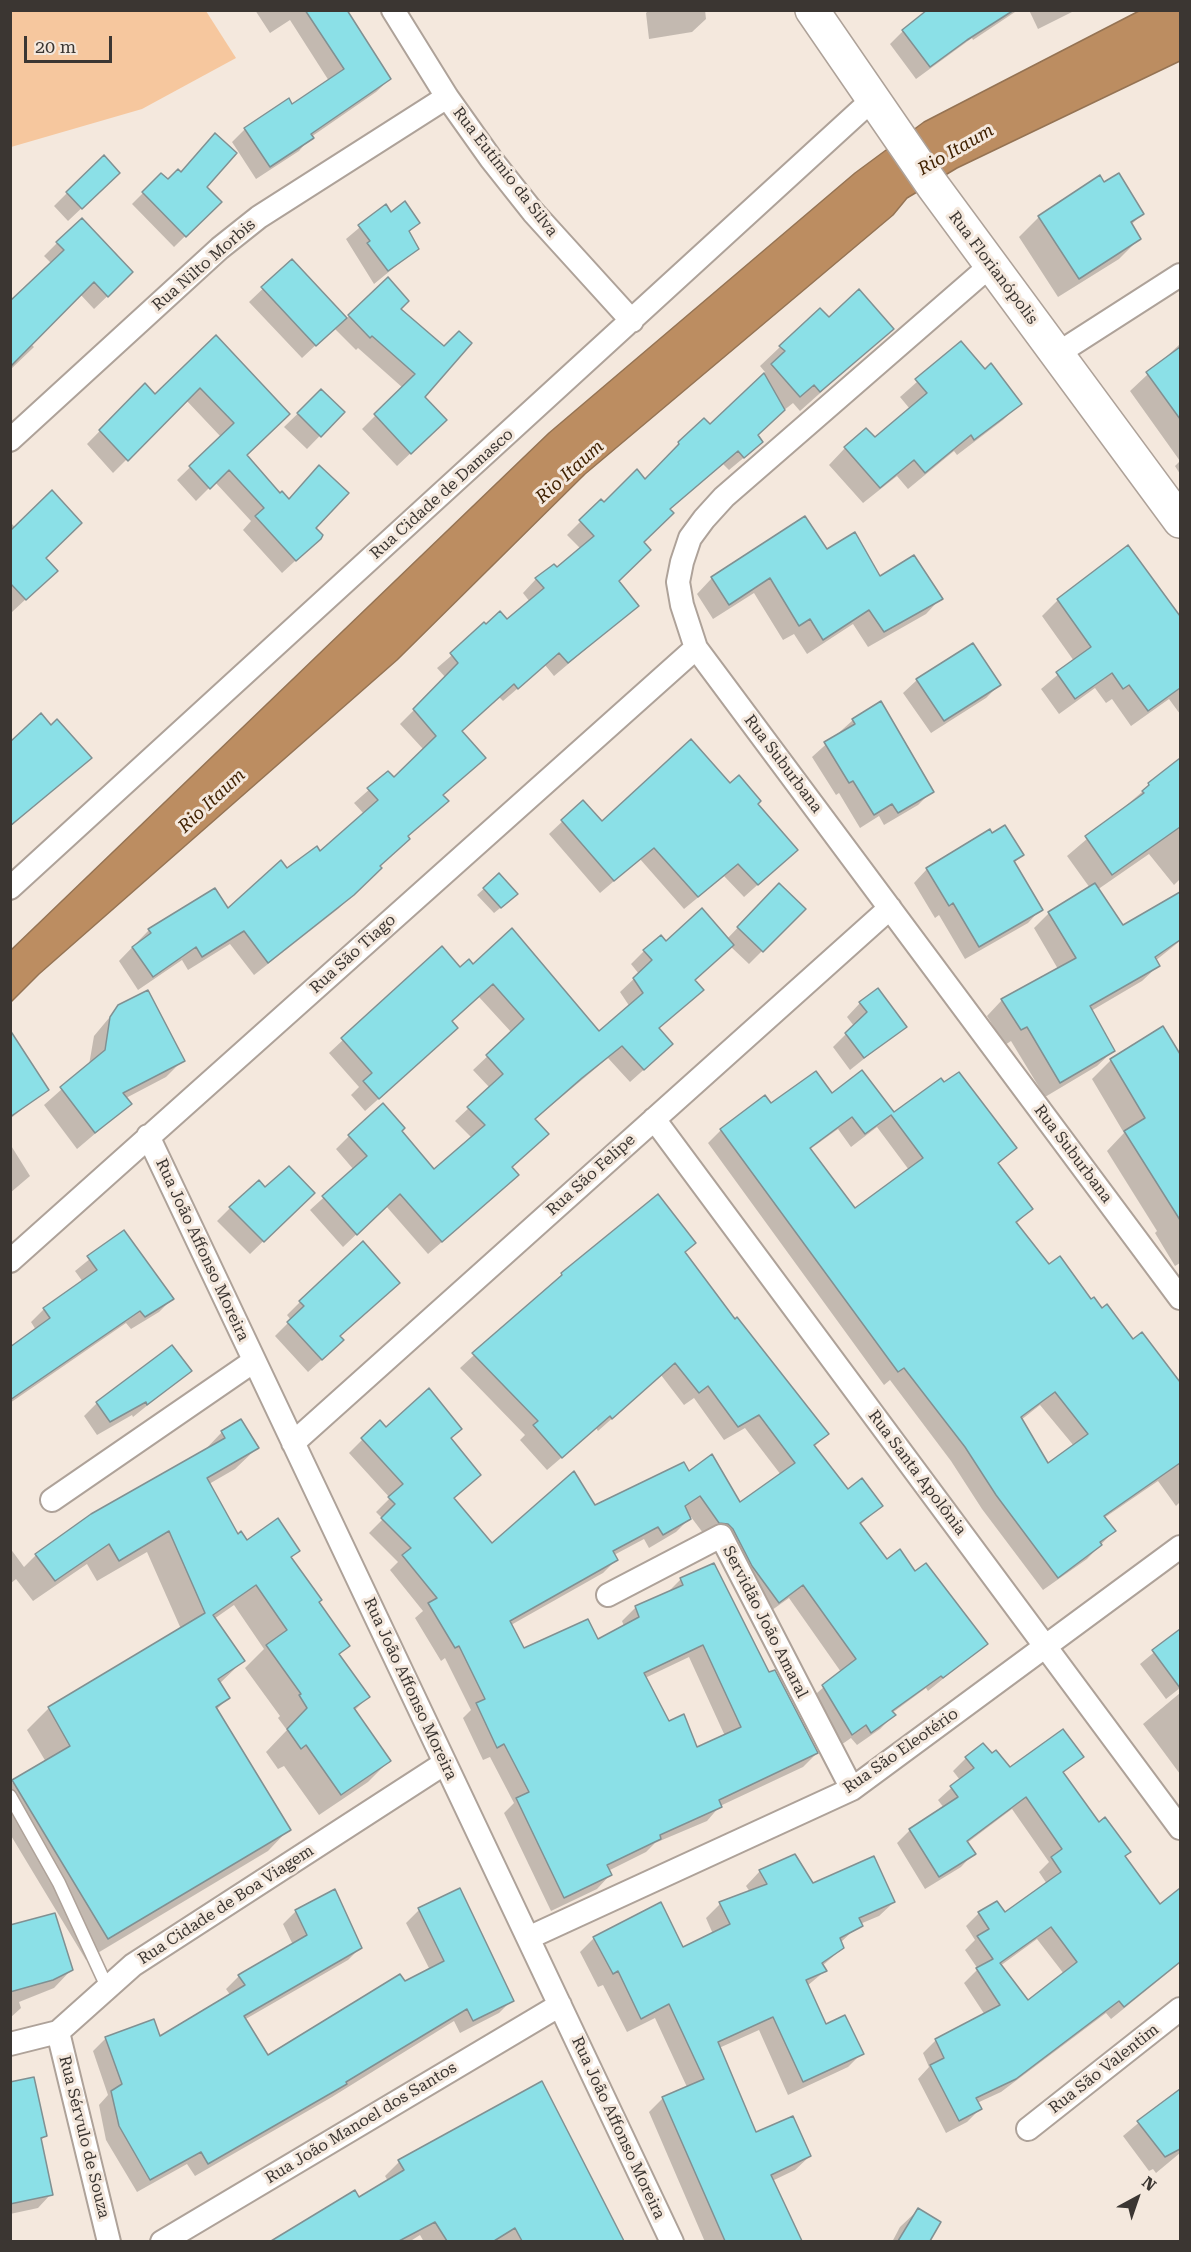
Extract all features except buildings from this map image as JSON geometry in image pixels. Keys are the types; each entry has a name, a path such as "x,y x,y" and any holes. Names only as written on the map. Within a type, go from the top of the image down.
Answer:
{"main road":[{"name":"Rua Florianópolis","path":"812,10 933,186 1180,521"}],"street":[{"name":"Rua Eutímio da Silva","path":"393,10 447,97 533,212 632,321"},
{"name":"Rua Nilto Morbis","path":"10,440 243,230 447,97"},
{"name":"Rua Cidade de Damasco","path":"10,888 873,99"},
{"name":"Rua Suburbana","path":"991,265 724,497 704,519 690,538 678,582 682,605 696,648 1180,1298"},
{"path":"1057,354 1180,275"},
{"name":"Rua São Tiago","path":"10,1261 696,648"},
{"name":"Rua São Felipe","path":"293,1443 890,908"},
{"name":"Rua Santa Apolônia","path":"654,1119 1180,1828"},
{"name":"Rua João Affonso Moreira","path":"148,1136 672,2241"},
{"path":"52,1500 254,1361"},
{"name":"Servidão João Amaral","path":"608,1595 721,1536 852,1789"},
{"name":"Rua São Eleotério","path":"528,1938 852,1789 1047,1648 1180,1547"},
{"name":"Rua Cidade de Boa Viagem","path":"10,2044 58,2032 133,1965 445,1763"},
{"name":"Rua João Manoel dos Santos","path":"162,2241 560,2005"},
{"name":"Rua São Valentim","path":"1028,2129 1180,2009"},
{"name":"Rua Sérvulo de Souza","path":"58,2032 109,2241"}],"lane":[{"path":"10,1796 59,1883 107,1987"}],"shaded area":[{"path":"11,10 206,11 236,58 142,109 11,147"}],"water":[{"name":"Rio Itaum","path":"1139,11 1180,11 1180,61 957,168 907,198 893,215 585,474 397,660 39,974 11,1002 11,950 549,433 855,173 924,122"}]}
